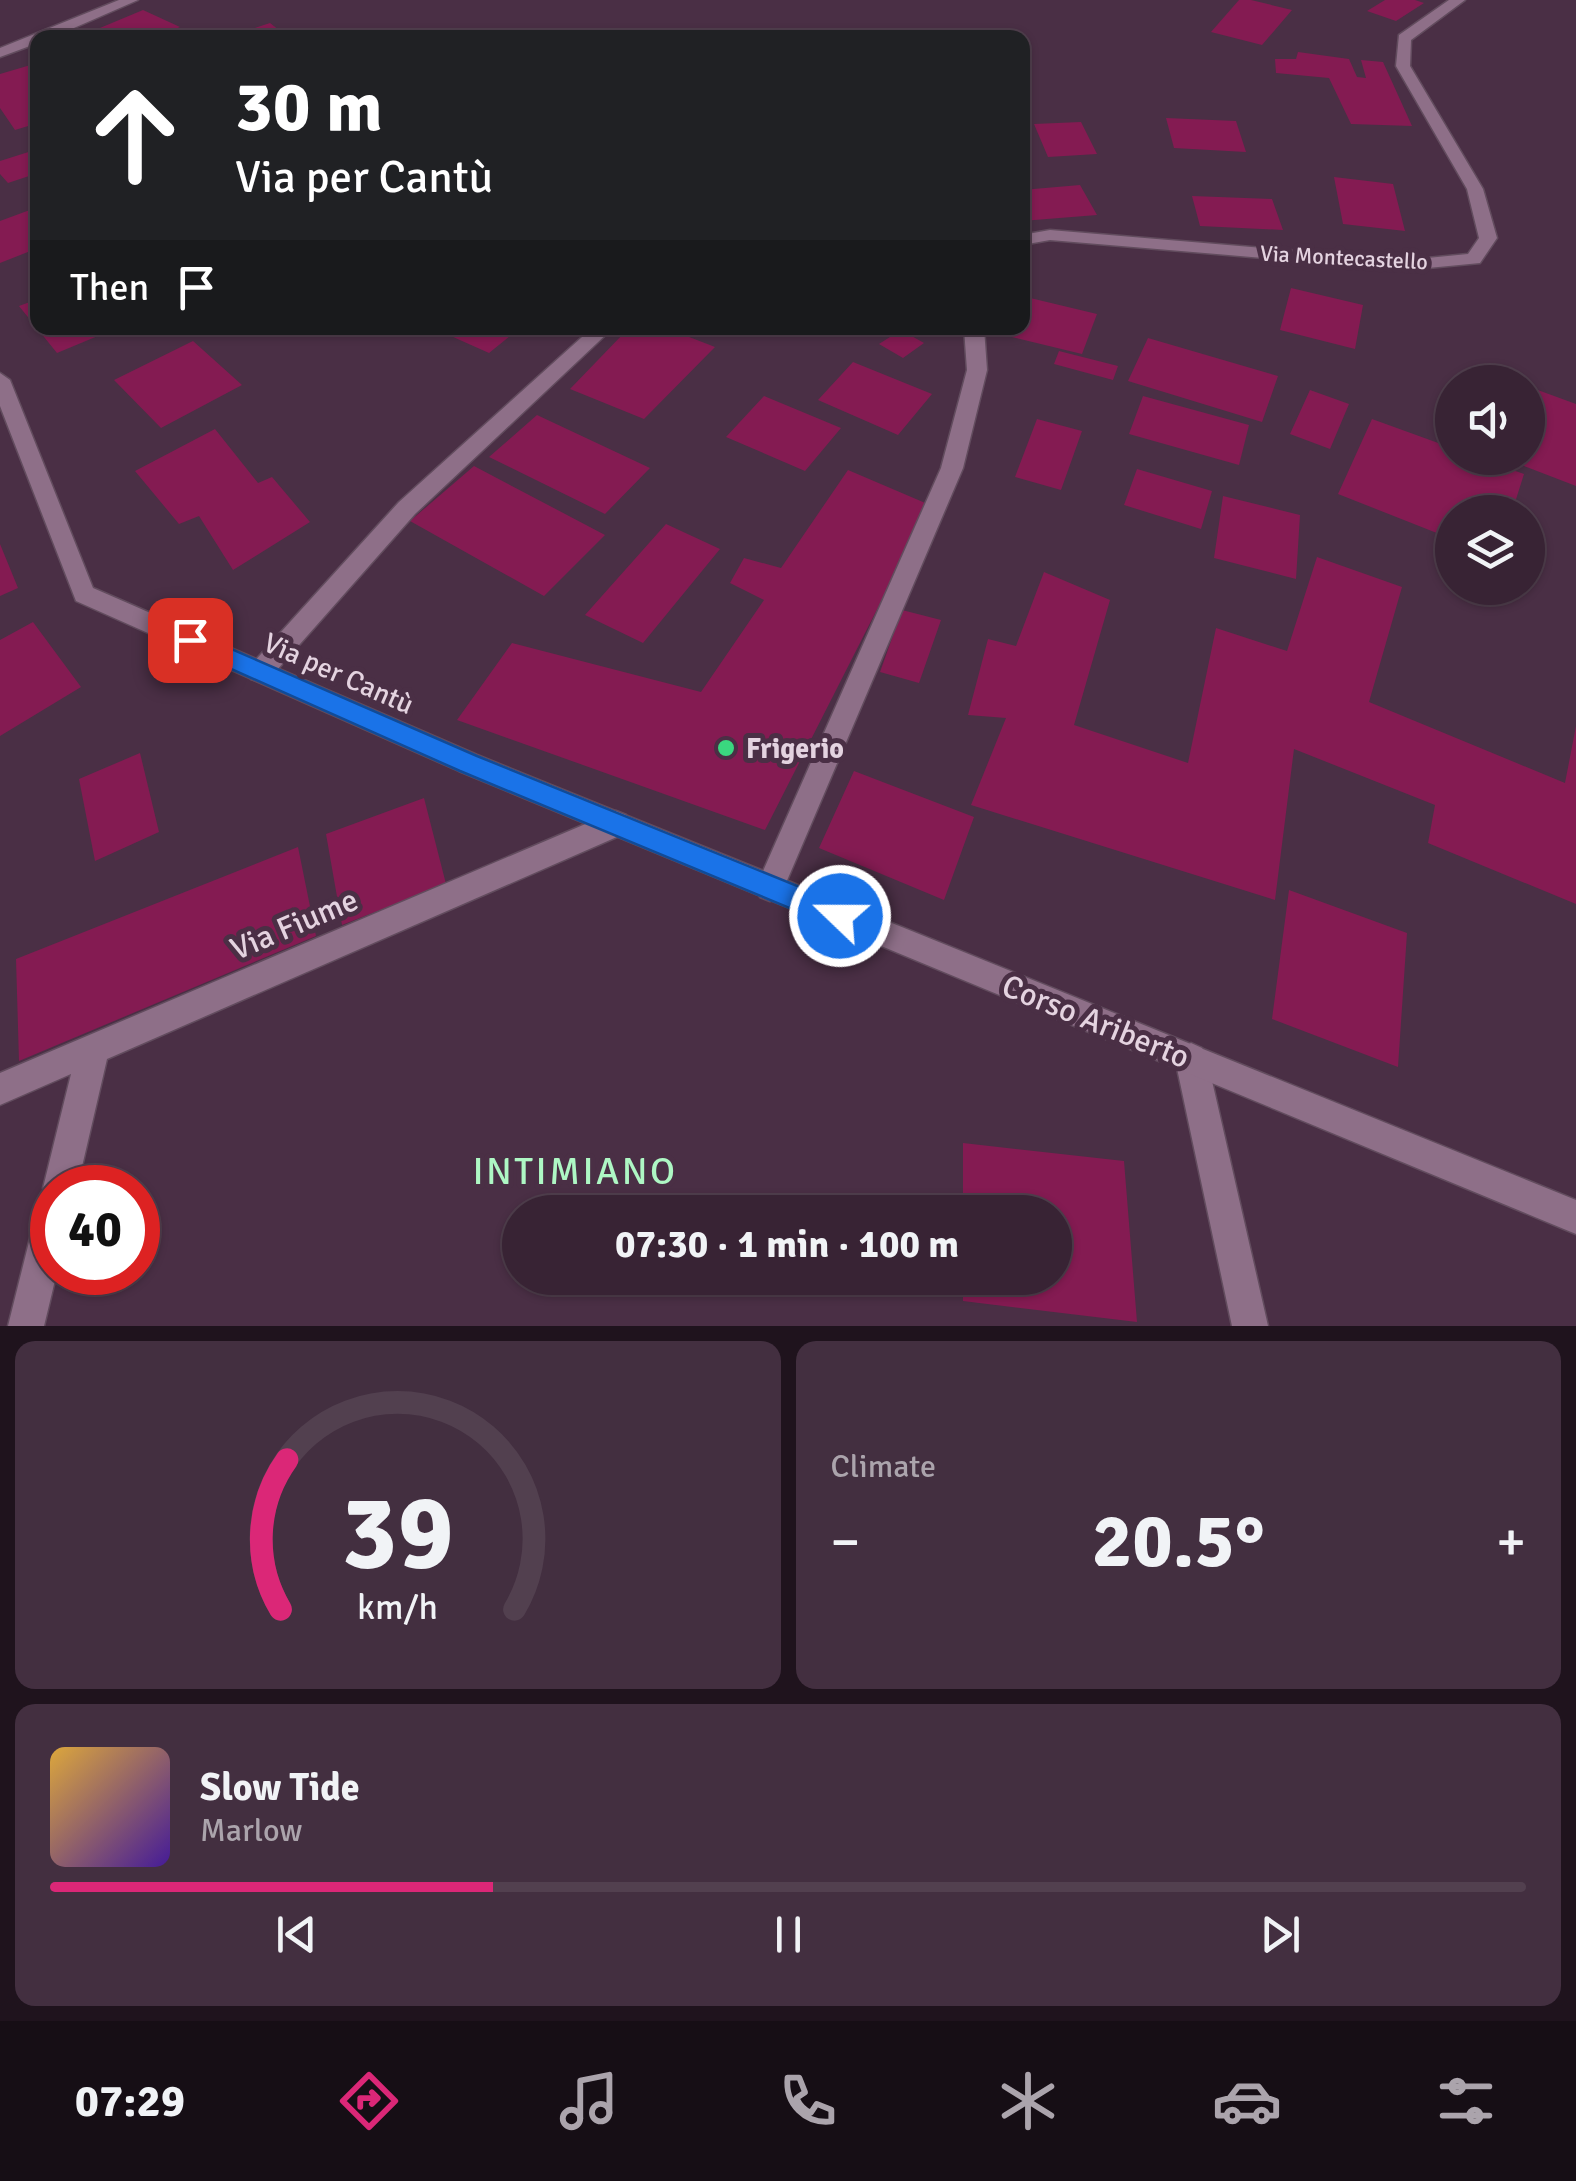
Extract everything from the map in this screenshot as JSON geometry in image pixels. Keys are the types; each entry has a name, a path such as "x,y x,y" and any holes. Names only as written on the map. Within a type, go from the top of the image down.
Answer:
{"street":[{"path":"58,30 132,0"},
{"name":"Via Montecastello","path":"1030,238 1050,234 1408,265 1474,259 1488,238 1475,190 1403,66 1404,38 1458,0"},
{"path":"0,52 30,41"},
{"path":"260,672 407,508 595,335"},
{"path":"770,887 952,468 977,370 974,335"},
{"name":"Via per Cantù","path":"0,380 84,594 616,824"},
{"name":"Corso Ariberto","path":"616,824 1576,1217"},
{"name":"Via Fiume","path":"0,1089 616,824"},
{"path":"66,1165 94,1048"},
{"path":"1191,1060 1250,1326"},
{"path":"26,1326 33,1295"}],"building":[{"path":"1239,0 1292,10 1262,45 1211,32"},
{"path":"1385,0 1424,3 1396,21 1367,11"},
{"path":"143,10 180,27 173,30 95,30"},
{"path":"270,23 279,30 249,30"},
{"path":"1298,52 1349,59 1357,77 1366,78 1361,60 1383,62 1412,126 1351,124 1329,78 1276,73 1275,59 1296,59"},
{"path":"30,65 30,125 15,130 0,108 0,74"},
{"path":"1166,118 1236,121 1246,152 1174,148"},
{"path":"1081,122 1097,154 1048,157 1034,124"},
{"path":"30,152 30,176 8,183 0,174 0,161"},
{"path":"1334,177 1393,184 1405,231 1343,224"},
{"path":"1080,185 1097,215 1030,220 1030,189"},
{"path":"1192,196 1272,199 1283,230 1200,226"},
{"path":"30,210 30,251 0,263 0,221"},
{"path":"1291,288 1363,305 1355,349 1280,330"},
{"path":"1030,298 1097,314 1082,354 1008,336 1030,335"},
{"path":"30,302 30,320 19,306"},
{"path":"42,335 100,335 57,353"},
{"path":"449,335 511,335 489,353"},
{"path":"622,335 684,335 715,347 644,419 570,389"},
{"path":"893,335 910,335 924,343 903,358 879,344"},
{"path":"1148,338 1278,376 1262,422 1128,381"},
{"path":"193,341 242,385 161,428 114,380"},
{"path":"1059,351 1118,366 1113,380 1054,364"},
{"path":"853,362 932,394 898,435 818,400"},
{"path":"1310,390 1349,404 1330,449 1290,434"},
{"path":"1545,393 1576,404 1576,486 1545,474"},
{"path":"764,396 841,428 805,471 726,437"},
{"path":"1143,396 1249,425 1239,465 1129,434"},
{"path":"537,415 650,468 605,514 489,457"},
{"path":"1037,419 1082,431 1061,490 1015,477"},
{"path":"1372,419 1435,442 1435,475 1524,475 1517,495 1435,495 1435,532 1338,494"},
{"path":"215,429 258,483 272,477 310,522 233,570 199,516 179,524 135,471"},
{"path":"474,466 605,535 544,596 410,521"},
{"path":"1137,469 1212,491 1201,529 1124,505"},
{"path":"848,470 930,505 765,830 457,720 512,643 701,692 764,600 730,583 744,558 781,568"},
{"path":"1223,496 1300,515 1296,579 1214,558"},
{"path":"666,524 720,549 643,643 585,615"},
{"path":"0,544 18,588 0,596"},
{"path":"1317,557 1402,587 1369,702 1565,783 1576,726 1576,904 1428,843 1435,805 1294,749 1275,900 971,805 1006,718 968,715 988,639 1016,646 1044,572 1110,600 1074,725 1188,763 1216,628 1287,651"},
{"path":"902,610 941,620 919,683 880,672"},
{"path":"33,622 81,687 0,736 0,640"},
{"path":"140,753 159,832 95,861 79,779"},
{"path":"854,771 974,817 944,900 819,848"},
{"path":"424,798 446,884 342,925 326,834"},
{"path":"298,847 316,936 19,1061 16,959"},
{"path":"1289,890 1407,933 1398,1067 1272,1019"},
{"path":"963,1143 1124,1161 1137,1322 963,1301 963,1295 1072,1295 1072,1195 963,1195"}],"place":[{"name":"Frigerio","path":"726,748"}],"district":[{"name":"INTIMIANO","path":"575,1171"}],"route":[{"path":"190,640 468,763 840,916"}]}
